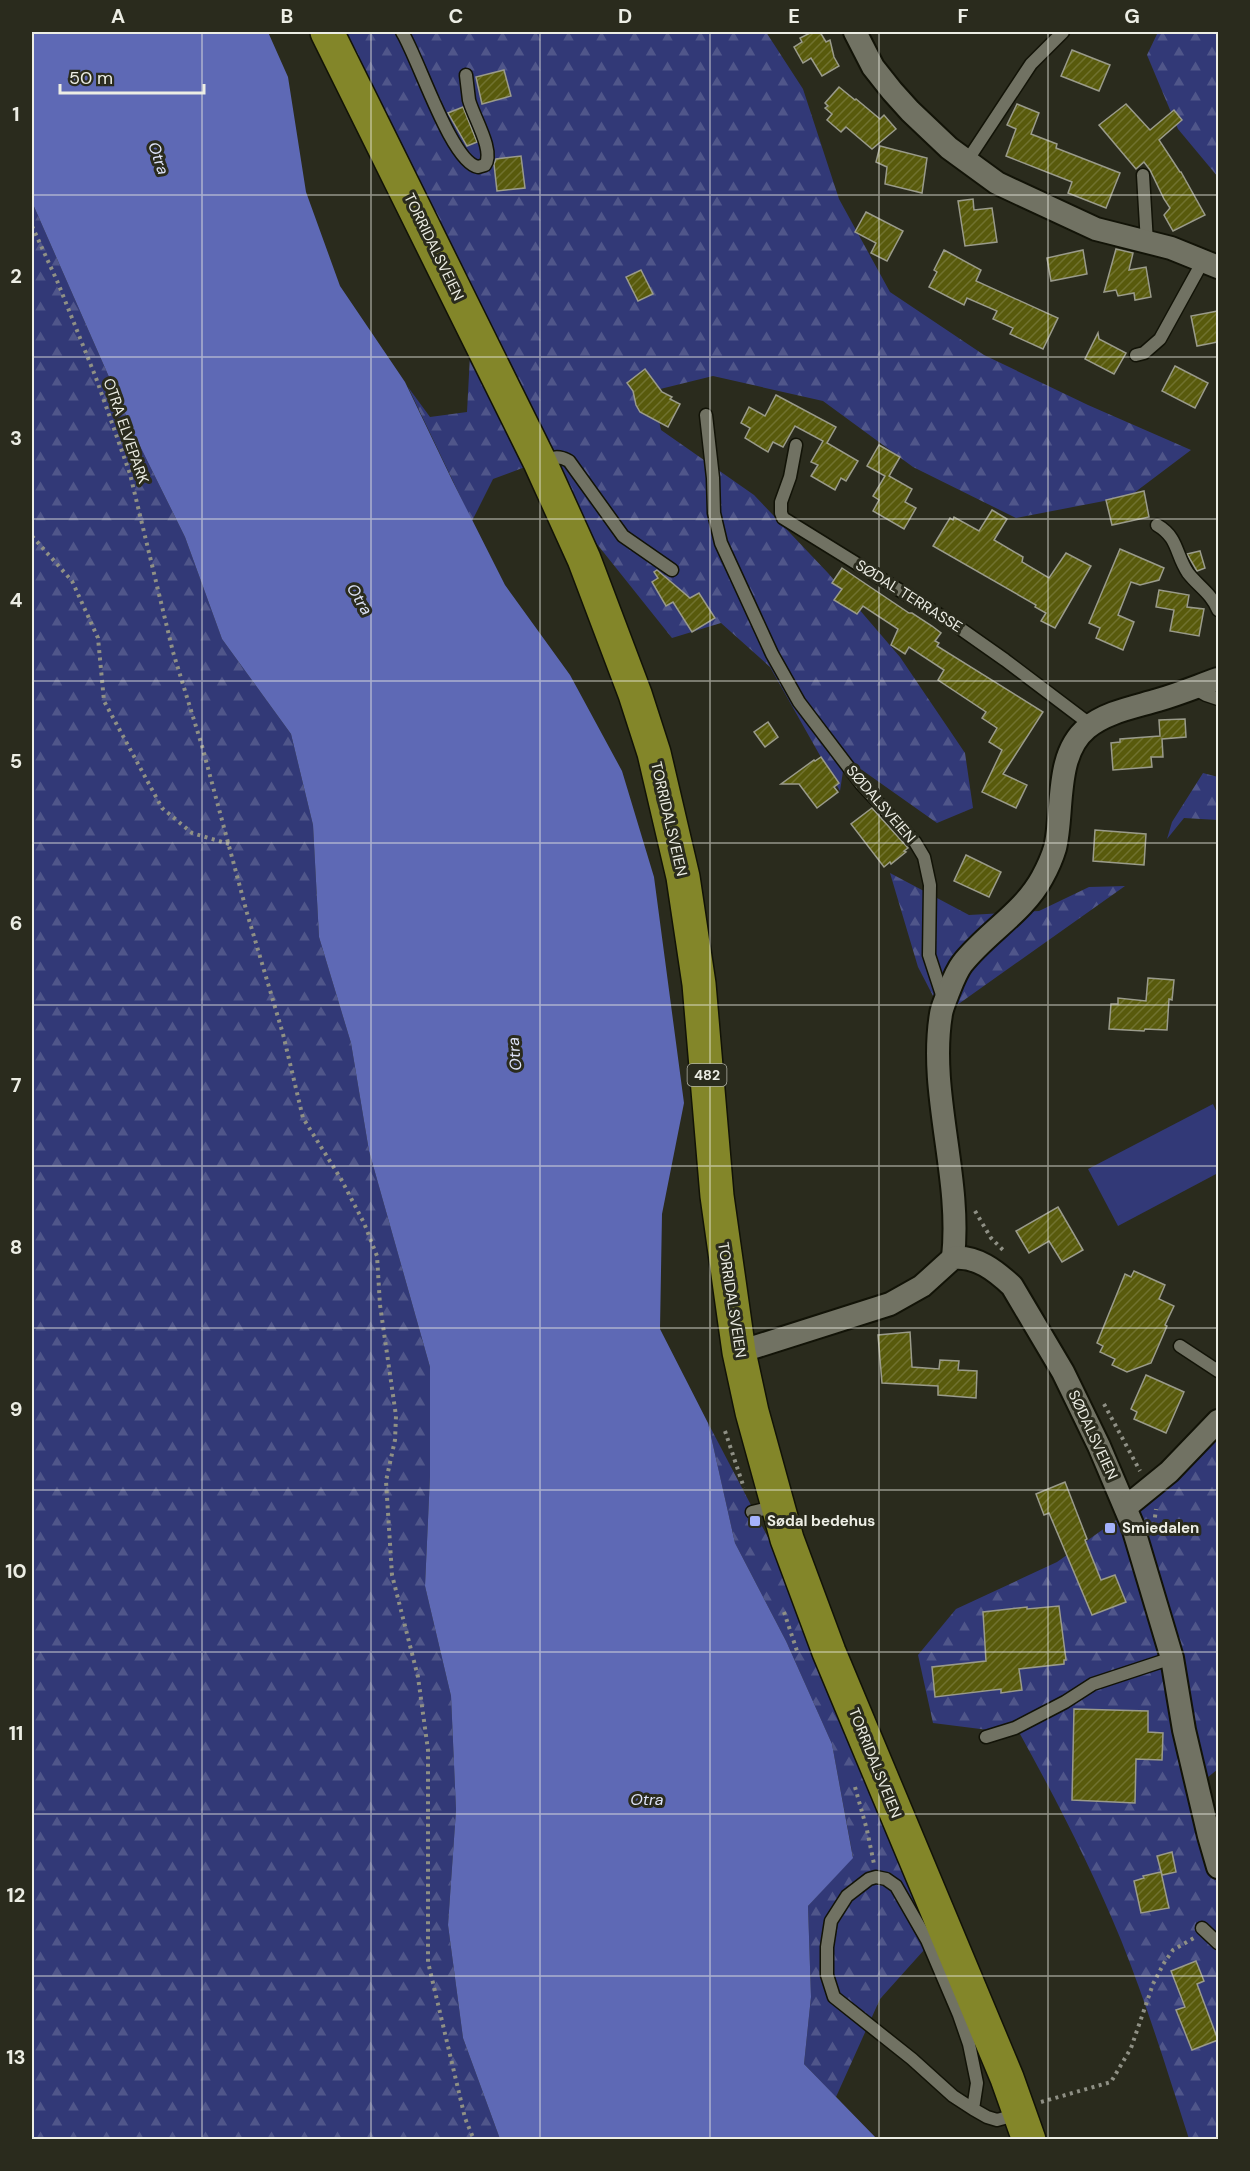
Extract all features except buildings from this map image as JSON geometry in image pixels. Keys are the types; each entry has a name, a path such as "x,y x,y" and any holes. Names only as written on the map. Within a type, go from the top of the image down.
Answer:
{"main road":[{"name":"TORRIDALSVEIEN","path":"327,32 540,462 584,559 635,694 654,753 683,877 699,984 717,1196 739,1352 752,1412 765,1509 787,1539 829,1652 1007,2078 1024,2127"}],"street":[{"path":"855,32 873,67 892,91 949,148 997,183 1096,229 1171,248 1211,264"},
{"path":"944,1002 960,966 1026,901 1042,877 1054,849 1066,767 1074,744 1080,735 1091,725 1114,713 1218,682"},
{"name":"SØDALSVEIEN","path":"944,1002 941,1012 938,1058 953,1180 956,1235 953,1258 970,1258 1001,1275 1012,1286 1063,1372 1126,1508 1172,1658 1184,1730 1218,1867"},
{"path":"739,1352 890,1304 922,1286 953,1258"},
{"path":"1126,1508 1176,1465 1218,1421"}],"lane":[{"path":"402,32 454,144 471,165 477,167 485,165 488,155 485,140 469,99 466,75"},
{"path":"967,161 1031,64 1063,32"},
{"path":"1143,175 1147,243"},
{"path":"1136,355 1144,353 1160,339 1211,264"},
{"name":"SØDALSVEIEN","path":"706,415 713,469 716,526 721,543 772,654 799,702 862,785 915,842 924,857 930,885 929,955 944,1002"},
{"name":"SØDAL TERRASSE","path":"796,446 790,477 781,502 783,518 951,622 1091,725"},
{"path":"540,462 555,456 569,461 623,536 672,570"},
{"path":"1157,525 1171,534 1189,574 1214,598 1218,610"},
{"path":"1180,1346 1218,1371"},
{"path":"986,1737 1015,1728 1065,1702 1093,1684 1172,1658"},
{"path":"973,2109 977,2083 974,2061 959,2014 927,1940 907,1903 896,1886 876,1876 858,1886 847,1896 831,1921 827,1947 827,1975 834,1997 912,2059 952,2096 973,2109 987,2117 1024,2127"},
{"path":"1202,1928 1218,1943"}],"path":[{"name":"OTRA ELVEPARK","path":"32,226 67,304 130,474 173,652 202,746 246,913 283,1034 303,1118 341,1179 364,1223 377,1256 380,1305 396,1416 395,1440 386,1481 392,1575 418,1677 428,1750 428,1962 465,2118 474,2139"},
{"path":"32,536 72,581 98,638 104,701 162,807 192,833 229,844"},
{"path":"855,1785 876,1876"},
{"path":"1024,2127 1047,2099 1111,2082 1131,2048 1153,1984 1164,1963 1173,1950 1194,1938 1202,1928"}],"green space":[{"path":"339,32 766,32 803,89 839,199 890,292 984,355 1088,405 1191,450 1130,496 1016,518 913,467 823,401 713,376 652,391 661,430 754,495 828,573 900,657 965,753 973,808 937,823 845,758 840,791 770,667 721,623 672,638 533,464 493,479 472,521 408,387 430,417 467,412 472,318"},
{"path":"1158,32 1218,32 1218,177 1178,129 1147,55"},
{"path":"32,202 135,436 185,537 222,639 291,734 313,825 319,937 351,1043 369,1151 430,1367 430,1476 425,1586 451,1696 456,1810 448,1925 463,2038 500,2139 32,2139"},
{"path":"1203,773 1218,777 1218,820 1184,818 1167,839 1172,822"},
{"path":"890,873 969,915 1039,911 1089,887 1125,886 943,1015 918,967"},
{"path":"1213,1104 1218,1115 1218,1173 1118,1226 1088,1169"},
{"path":"708,1423 774,1549 965,1983 924,1950 880,1999 836,2097 804,2064 811,1997 808,1906 853,1857 832,1744 786,1641 735,1543"},
{"path":"1218,1429 1218,1769 1202,1782 1218,1845 1218,2139 1189,2139 1121,1940 1074,1835 1020,1734 933,1723 918,1655 956,1609 1057,1562 1150,1496"}],"water":[{"name":"Otra","path":"32,32 268,32 288,77 306,192 340,286 405,382 505,585 570,675 622,771 654,877 684,1103 662,1214 660,1329 708,1423 735,1543 786,1641 832,1744 853,1858 808,1906 811,1997 804,2064 877,2139 500,2139 463,2038 448,1925 456,1810 451,1696 425,1586 430,1476 430,1367 369,1151 351,1043 319,937 313,825 291,734 222,639 185,537 135,436 32,202"}],"place":[{"name":"Sødal bedehus","path":"755,1521"},
{"name":"Smiedalen","path":"1110,1528"}]}
